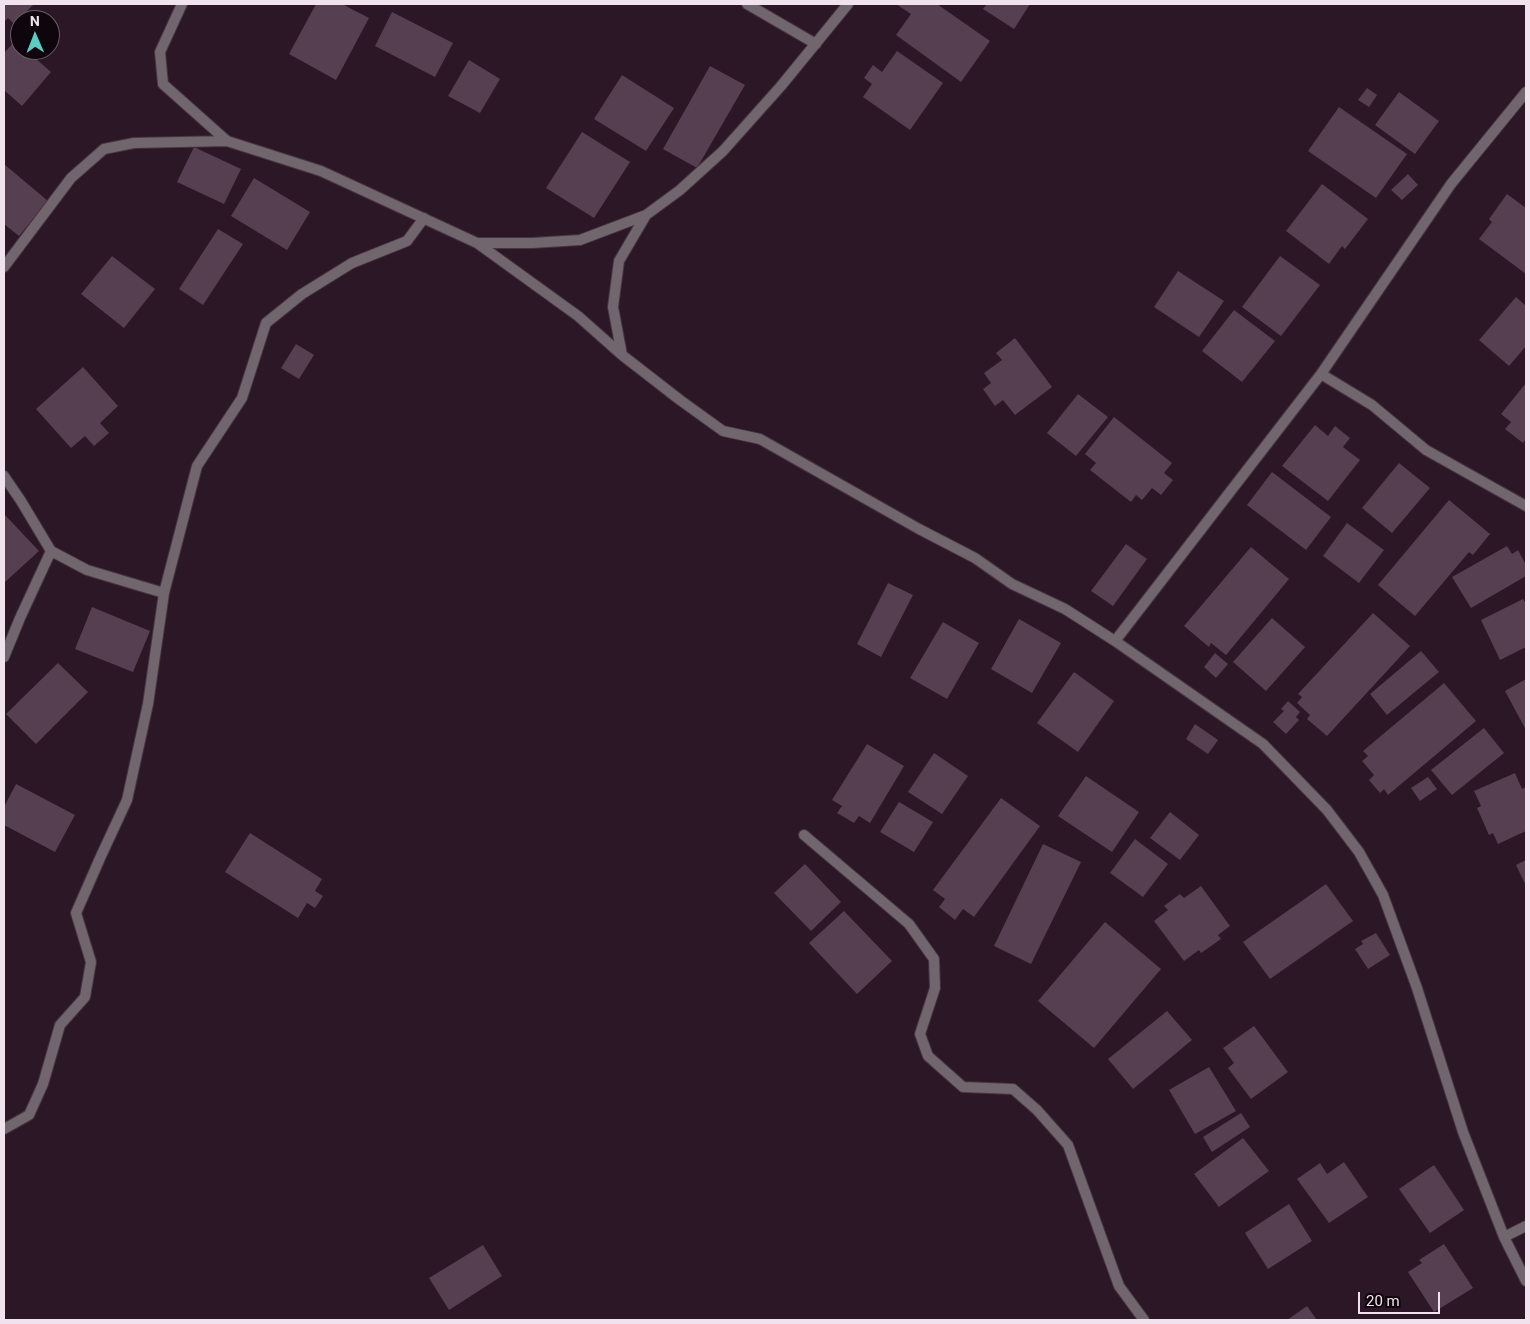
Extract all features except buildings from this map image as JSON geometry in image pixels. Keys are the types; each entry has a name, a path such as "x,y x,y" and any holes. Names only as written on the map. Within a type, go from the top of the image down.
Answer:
{"street":[{"path":"182,4 160,52 163,84 227,141"},
{"path":"747,4 816,44"},
{"path":"477,242 532,243 580,240 646,215 680,190 723,151 816,44 848,4"},
{"path":"1115,641 1321,374 1452,184 1526,92"},
{"path":"4,267 70,178 104,150 134,143 227,141 321,171 477,242 578,316 622,355 680,400 723,430 760,439 911,525 975,558 1012,584 1065,609 1115,641 1263,744 1326,810 1359,852 1383,895 1417,988 1463,1132 1504,1237 1526,1281"},
{"path":"622,355 613,307 619,261 646,215"},
{"path":"4,1129 29,1114 42,1084 60,1025 85,997 92,962 76,913 127,800 148,704 164,593 197,466 242,398 266,323 302,294 352,264 407,241 424,218"},
{"path":"1321,374 1372,405 1426,450 1526,506"},
{"path":"4,476 52,551 87,570 164,593"},
{"path":"4,657 20,618 52,551"},
{"path":"804,835 909,924 934,959 935,988 920,1034 928,1056 963,1087 1013,1089 1037,1110 1068,1145 1119,1286 1144,1320"},
{"path":"1504,1237 1526,1226"}]}
